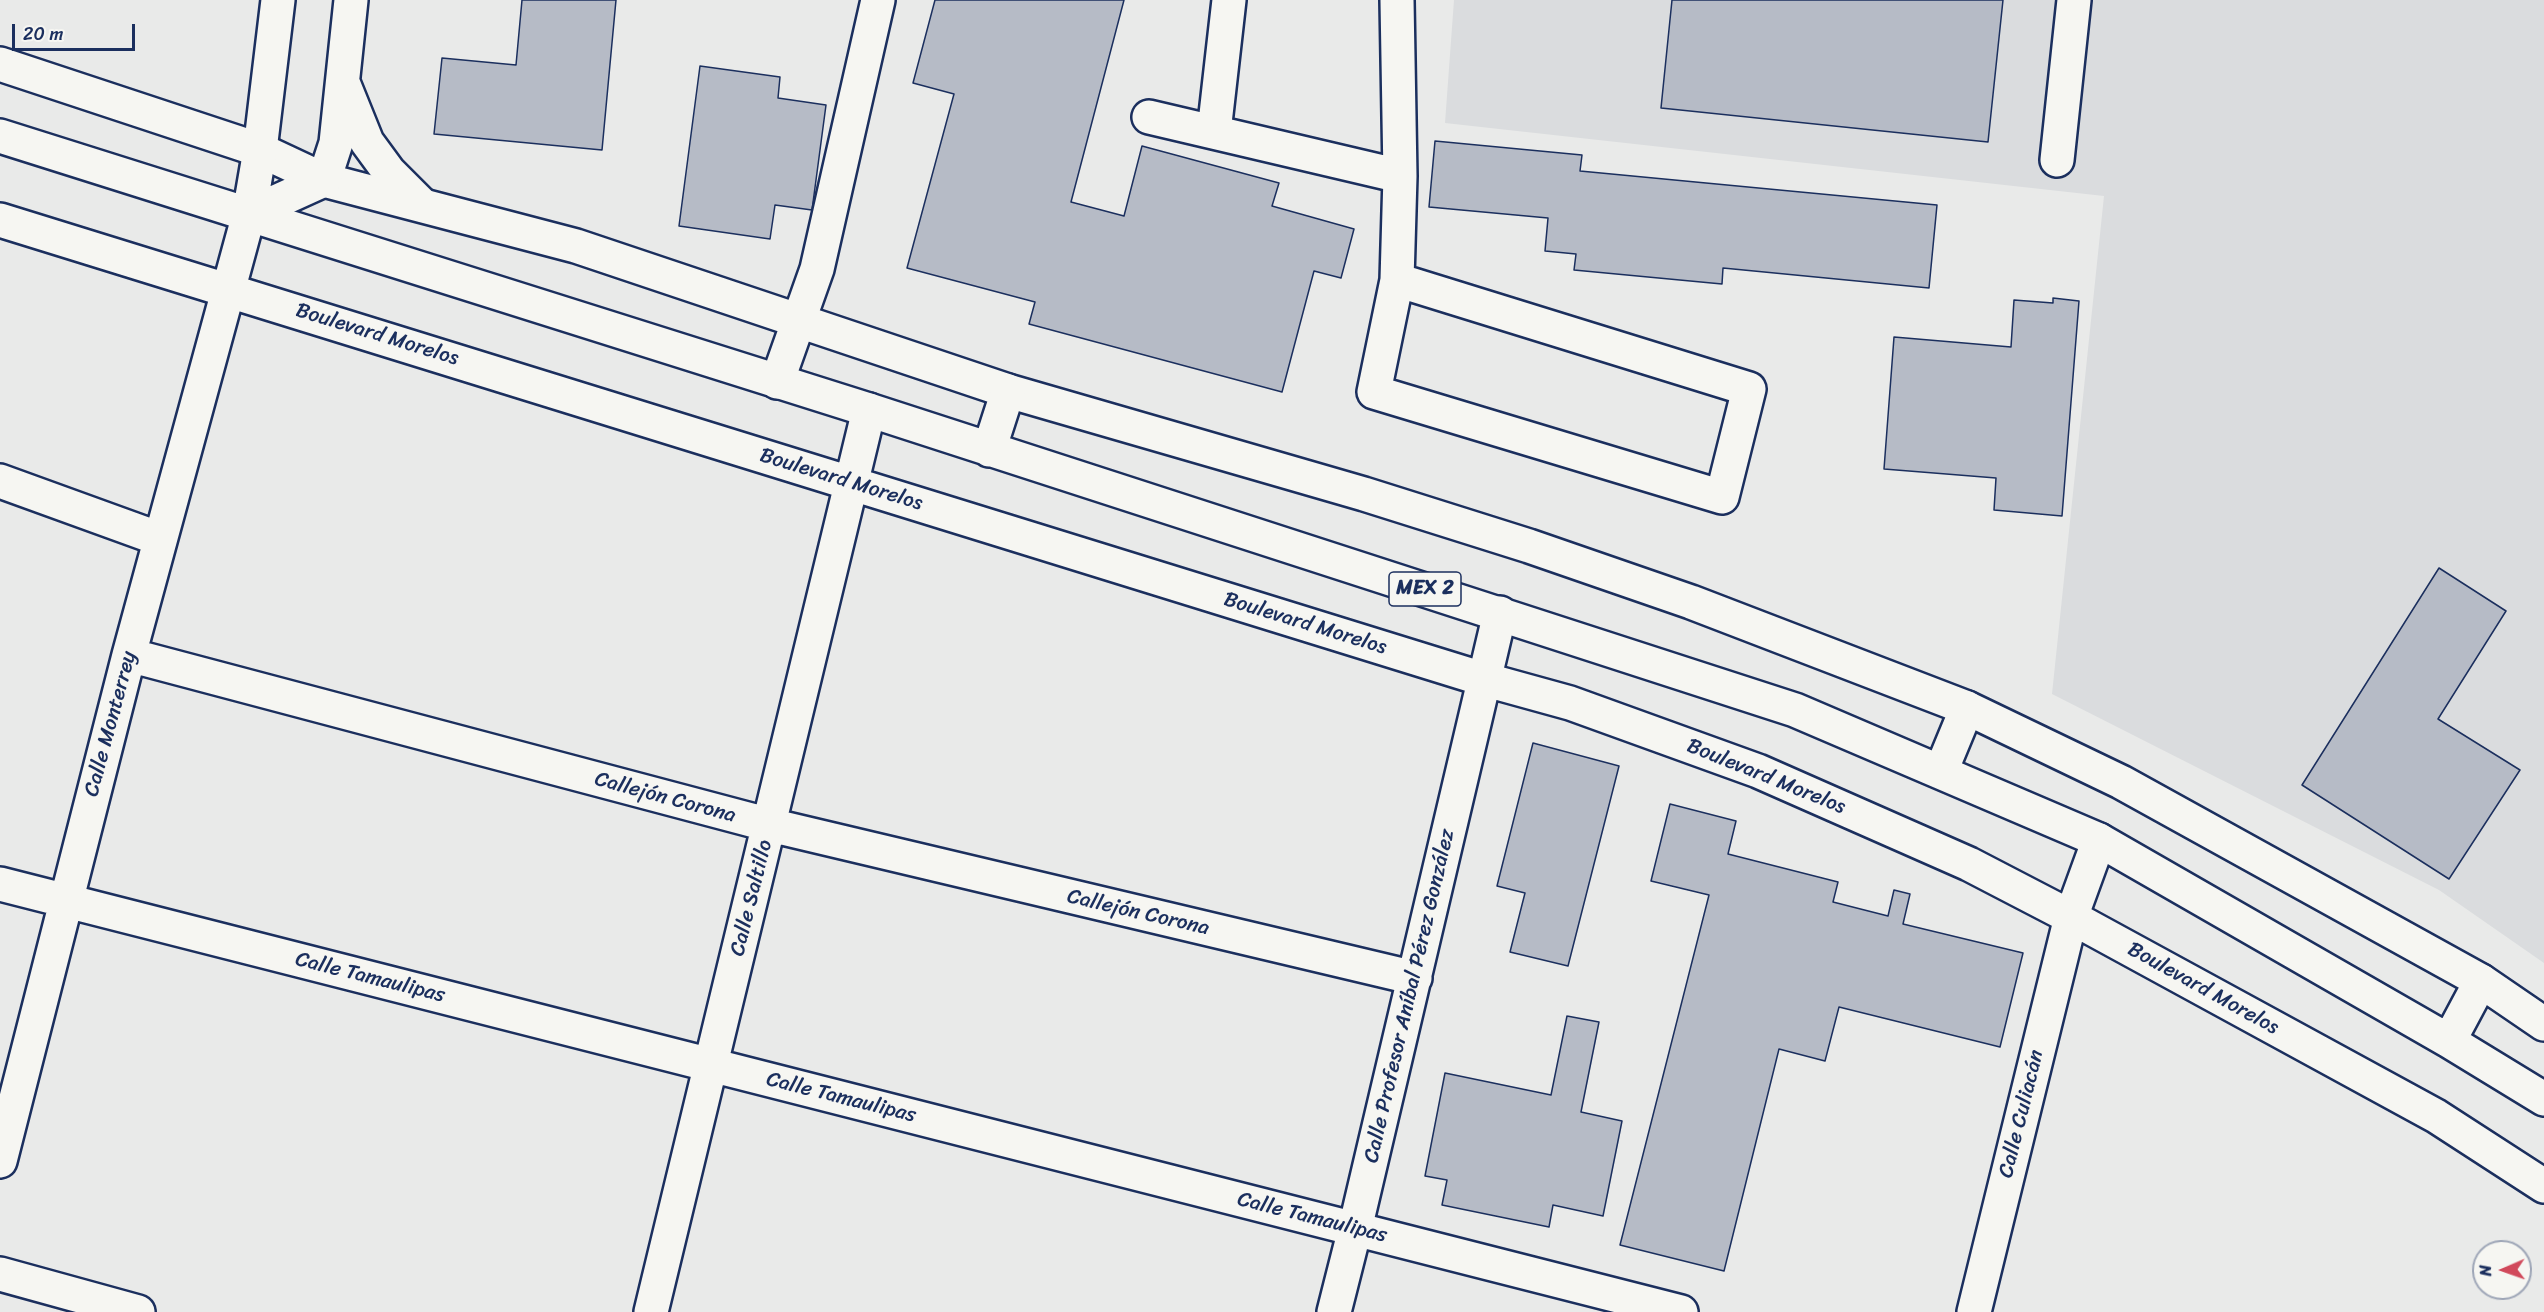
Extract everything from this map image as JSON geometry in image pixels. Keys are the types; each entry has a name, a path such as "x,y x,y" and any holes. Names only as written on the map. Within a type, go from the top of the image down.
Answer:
{"street":[{"name":"Calle Monterrey","path":"0,1161 129,655 249,214 260,150 278,0"},
{"path":"249,214 324,180 336,143 351,0"},
{"path":"777,382 817,269 878,0"},
{"path":"1214,132 1229,0"},
{"path":"1397,280 1749,389 1722,497 1374,392 1397,280 1400,176 1398,0"},
{"path":"2057,160 2074,0"},
{"path":"0,64 260,150 324,180 576,246 1008,391 1364,494 1529,546 1691,602 1967,708 2121,782 2481,981 2544,1024"},
{"path":"342,82 367,142 389,172 422,205"},
{"path":"1149,117 1400,176"},
{"name":"MEX 2","path":"0,136 869,410 1795,710 2099,840 2449,1041 2544,1099"},
{"name":"Boulevard Morelos","path":"1,226 228,289 850,483 1570,703 1758,771 1969,864 2071,917 2436,1116 2544,1186"},
{"path":"988,450 1008,391"},
{"name":"Calle Saltillo","path":"651,1312 869,410"},
{"path":"0,482 160,539"},
{"name":"Calle Profesor Aníbal Pérez González","path":"1334,1312 1500,613"},
{"name":"Callejón Corona","path":"129,655 770,825 1415,978"},
{"path":"1941,771 1967,708"},
{"name":"Calle Culiacán","path":"1974,1312 2071,917 2099,840"},
{"name":"Calle Tamaulipas","path":"0,884 1681,1312"},
{"path":"2449,1041 2481,981"},
{"path":"0,1274 138,1312"}],"shaded area":[{"path":"1454,0 2544,0 2544,963 2439,890 2052,694 2104,196 1445,123"}],"building":[{"path":"522,0 616,0 602,150 434,134 442,58 516,65"},
{"path":"935,0 1124,0 1071,202 1124,216 1142,146 1279,183 1272,206 1354,229 1341,278 1314,271 1282,392 1029,324 1035,302 907,268 954,94 913,83"},
{"path":"1672,0 2003,0 1988,142 1661,108"},
{"path":"700,66 780,77 778,98 826,105 812,210 775,205 770,239 679,226"},
{"path":"1435,141 1582,155 1580,171 1937,205 1929,288 1723,268 1722,284 1574,270 1576,254 1545,251 1548,218 1429,207"},
{"path":"2053,298 2079,301 2062,516 1994,510 1996,478 1884,469 1894,337 2011,347 2014,300 2053,303"},
{"path":"2439,568 2506,611 2438,719 2520,770 2449,879 2302,785"},
{"path":"1533,743 1619,766 1568,966 1510,952 1525,893 1497,886"},
{"path":"1670,804 1736,821 1728,854 1838,882 1833,902 1888,916 1894,890 1910,894 1903,924 2023,953 2000,1047 1839,1007 1825,1061 1779,1049 1724,1271 1620,1245 1709,895 1651,881"},
{"path":"1567,1016 1599,1022 1581,1112 1622,1121 1603,1216 1553,1205 1549,1227 1442,1205 1447,1180 1425,1176 1445,1073 1551,1095"}]}
